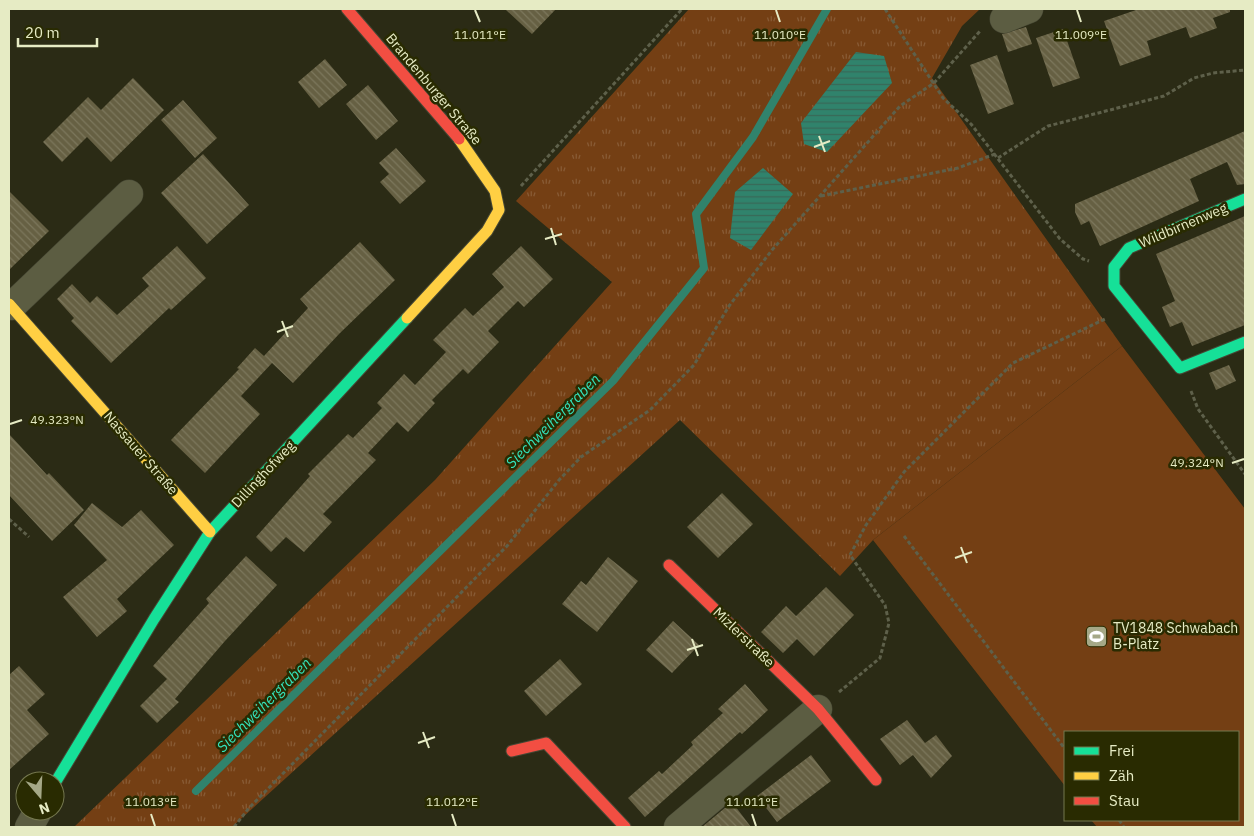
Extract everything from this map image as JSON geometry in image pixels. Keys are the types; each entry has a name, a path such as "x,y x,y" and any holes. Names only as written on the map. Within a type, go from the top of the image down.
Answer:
{"street":[{"name":"Brandenburger Straße","path":"347,9 460,140 495,191 499,210"},
{"path":"1004,19 1029,9"},
{"name":"Nassauer Straße","path":"130,194 10,305 210,532"},
{"name":"Wildbirnenweg","path":"1114,267 1129,248 1245,199"},
{"name":"Dillinghofweg","path":"62,771 154,619 210,532 487,231 499,210"},
{"path":"1114,267 1114,286 1180,368 1245,342"},
{"name":"Mizlerstraße","path":"669,565 818,709 876,780"},
{"path":"678,827 818,709"},
{"path":"512,752 546,743 625,827"}],"path":[{"path":"499,210 682,9"},
{"path":"885,9 943,98 971,124 1060,239 1083,259 1114,267"},
{"path":"234,827 249,808 507,546 559,480 581,457 650,410 694,365 729,306 772,250 900,106 934,83 982,29 1004,19"},
{"path":"820,196 958,168 997,156 1048,126 1164,96 1194,78 1213,73 1245,70"},
{"path":"818,709 880,658 889,623 885,605 850,555 866,525 904,472 1013,363 1098,322 1134,310"},
{"path":"1180,368 1198,409 1245,474"},
{"path":"9,519 30,537"},
{"path":"904,536 1064,748"}],"green space":[{"path":"689,9 980,9 962,26 932,78 1122,346 873,540 840,576 680,420 232,827 74,827 435,480 612,282 516,201"},
{"name":"TV1848 Schwabach B-Platz","path":"1122,346 1245,509 1245,827 1097,827 1092,821 1239,821 1239,731 1064,731 1064,785 873,540"}],"water":[{"path":"856,52 884,56 892,83 827,152 804,144 801,123"},
{"path":"763,168 793,194 751,250 730,238 735,192"}],"building":[{"path":"505,9 556,9 532,34"},
{"path":"1139,9 1230,9 1230,12 1213,18 1217,28 1190,38 1186,27 1147,41 1151,55 1120,66 1104,21"},
{"path":"1026,27 1032,44 1008,52 1002,34"},
{"path":"1063,29 1080,78 1053,87 1036,38"},
{"path":"997,55 1014,104 988,114 970,65"},
{"path":"325,59 347,85 319,108 298,82"},
{"path":"133,78 164,110 111,162 87,137 62,162 43,142 88,97 101,110"},
{"path":"368,85 398,121 376,140 346,104"},
{"path":"183,100 217,138 195,158 161,120"},
{"path":"1245,131 1245,184 1237,185 1227,162 1190,179 1199,201 1100,246 1089,221 1081,225 1075,212 1075,204"},
{"path":"396,148 426,181 400,204 380,182 389,174 379,163"},
{"path":"203,154 249,205 207,244 161,193"},
{"path":"9,191 49,231 9,270"},
{"path":"1245,216 1245,325 1192,346 1182,322 1170,327 1162,307 1175,301 1156,254"},
{"path":"360,242 395,280 340,333 293,383 272,363 241,396 260,414 205,473 171,440 239,369 237,368 255,348 264,356 308,308 300,299"},
{"path":"177,246 206,278 171,310 169,308 111,363 71,321 74,318 57,299 72,284 90,303 97,296 117,315 149,286 142,278"},
{"path":"521,246 553,279 524,307 518,301 488,331 499,342 468,374 463,369 432,400 435,403 408,432 397,422 368,453 376,460 323,514 332,522 304,552 286,537 271,552 256,537 310,476 308,474 348,434 353,438 382,408 377,403 404,374 415,385 446,352 433,340 465,308 473,316 504,287 492,274"},
{"path":"1229,365 1236,381 1216,390 1209,373"},
{"path":"9,434 47,475 49,473 84,510 52,541 9,495"},
{"path":"722,493 753,524 718,558 687,527"},
{"path":"92,503 122,527 141,510 174,545 117,599 127,611 97,637 63,597 107,560 74,525"},
{"path":"246,556 277,585 175,699 179,702 157,723 140,706 167,679 153,666 209,603 206,599"},
{"path":"608,557 638,581 597,632 562,604 581,581 586,585"},
{"path":"826,587 854,615 814,656 797,639 783,653 761,632 786,606 796,616"},
{"path":"673,621 699,645 672,673 646,650"},
{"path":"560,659 582,684 546,716 524,691"},
{"path":"19,666 45,694 27,710 49,734 9,770 9,675"},
{"path":"745,684 768,710 742,734 740,732 645,817 628,798 659,771 662,774 693,745 691,742 723,713 718,709"},
{"path":"907,720 925,743 936,735 952,756 931,778 913,755 900,765 880,739"},
{"path":"811,755 831,781 777,822 757,796"},
{"path":"732,802 751,827 702,827"}],"waterway":[{"name":"Siechweihergraben","path":"196,791 613,381 704,268 696,214 753,137 827,9"}],"traffic: fast":[{"path":"1245,199 1129,248 1114,267 1114,286 1180,368 1245,342"},
{"path":"62,771 154,619 210,532 407,318"}],"traffic: slow":[{"path":"407,318 487,231 499,210 495,191 459,139"},
{"path":"9,304 210,532"}],"traffic: jam":[{"path":"347,9 459,139"},
{"path":"669,565 818,709 876,780"},
{"path":"512,751 546,743 625,827"}],"place":[{"name":"TV1848 Schwabach B-Platz","path":"1097,636"}]}
